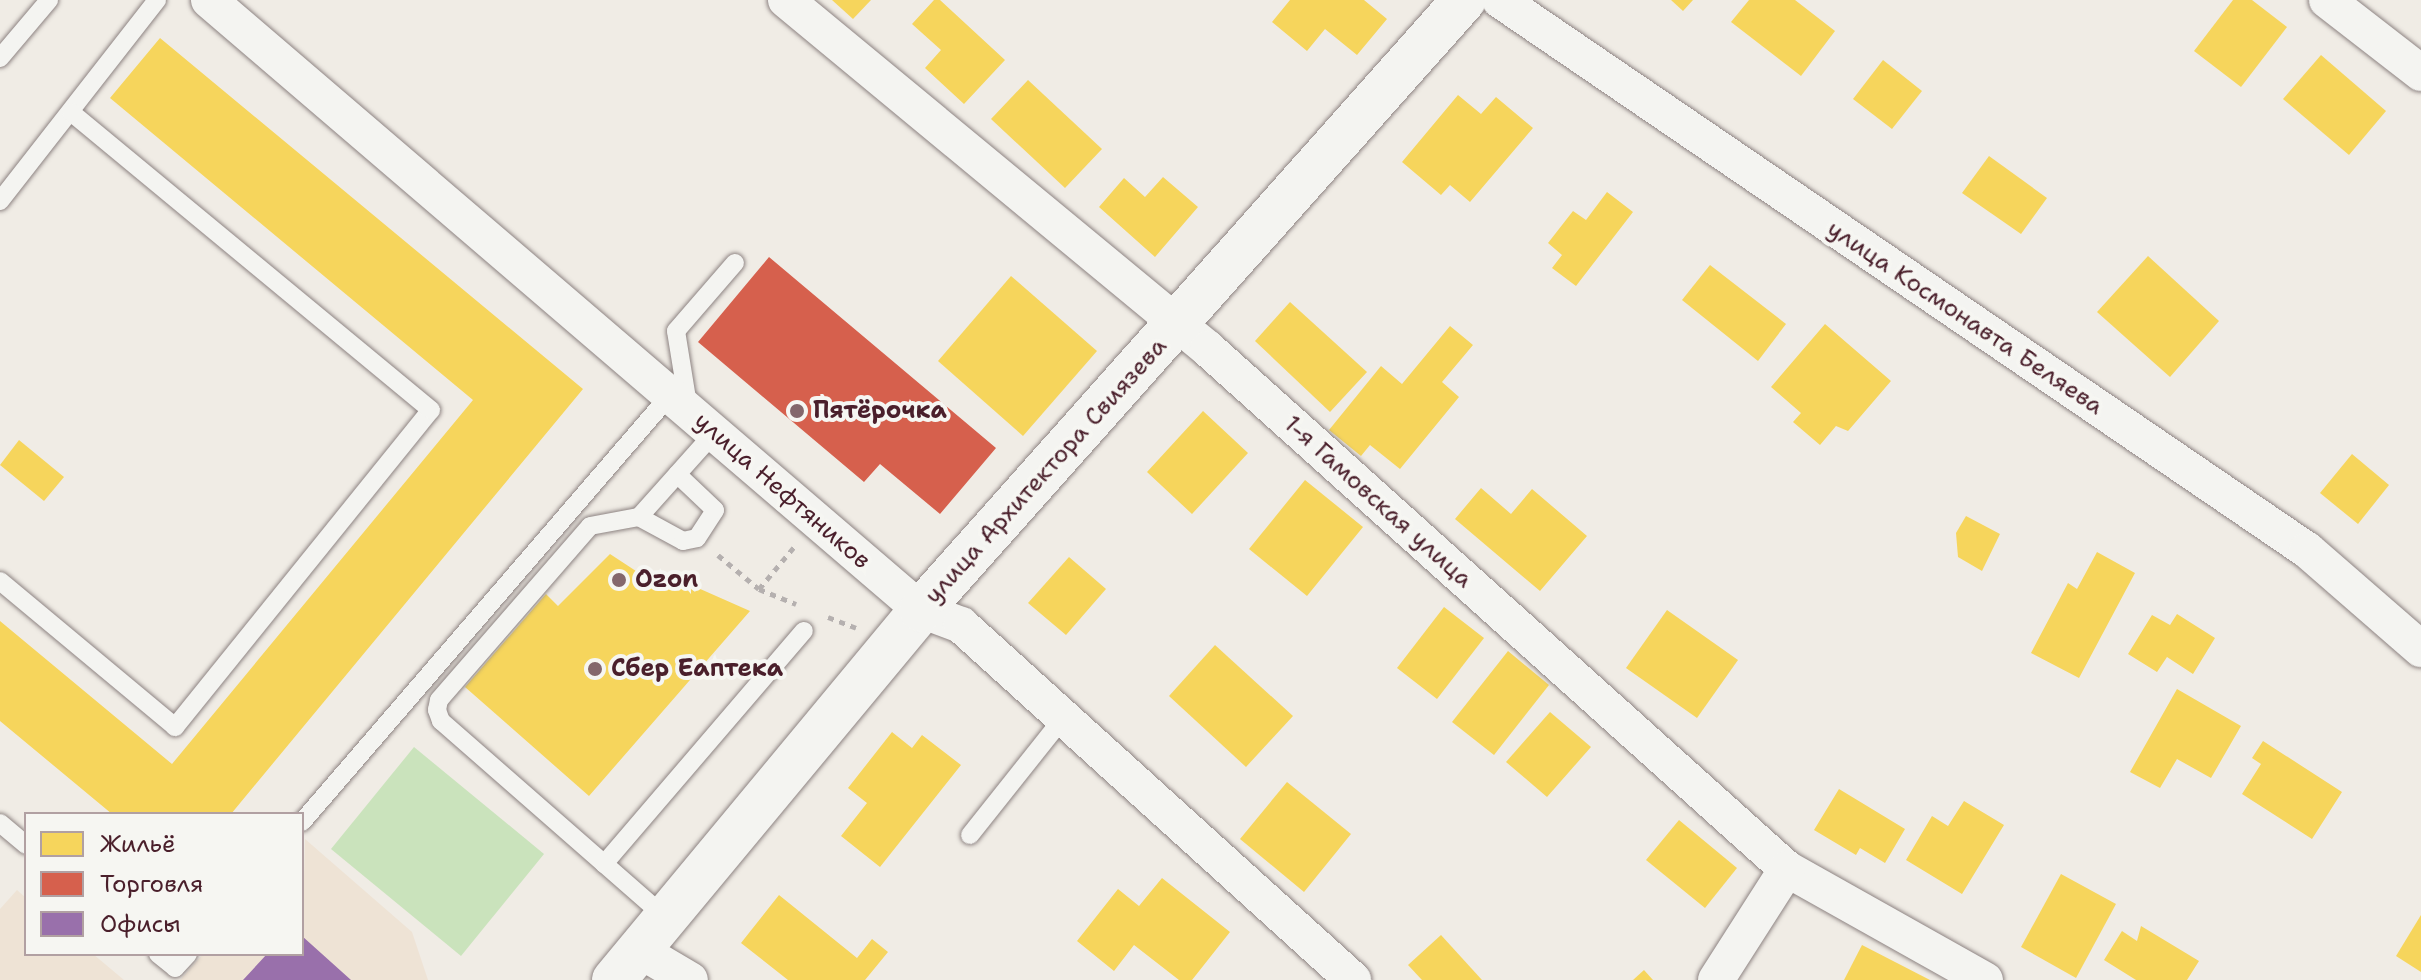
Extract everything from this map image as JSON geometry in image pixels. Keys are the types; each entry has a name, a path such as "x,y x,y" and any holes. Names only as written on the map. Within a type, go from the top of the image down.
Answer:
{"main road":[{"name":"улица Архитектора Свиязева","path":"607,980 626,965 921,610 1464,0"}],"street":[{"name":"улица Нефтяников","path":"209,0 921,610 961,625 1353,980"},
{"name":"1-я Гамовская улица","path":"786,0 1177,326 1787,869 1985,980"},
{"name":"улица Космонавта Беляева","path":"1500,0 2307,550 2421,649"},
{"path":"2327,0 2421,73"},
{"path":"1716,980 1787,869"},
{"path":"626,965 690,980"}],"lane":[{"path":"0,58 49,0"},
{"path":"0,201 157,0"},
{"path":"0,581 175,727 431,410 71,112"},
{"path":"666,917 441,721 437,710 439,700 590,526 639,517 677,474 691,413 676,331 735,263"},
{"path":"304,820 691,413"},
{"path":"639,517 683,541 697,538 715,510 677,474"},
{"path":"604,864 804,631"},
{"path":"970,835 1063,718"},
{"path":"0,823 24,843"},
{"path":"160,956 175,968 186,956"}],"path":[{"path":"759,589 817,521"},
{"path":"697,538 759,589 807,608"},
{"path":"819,613 863,635"}],"shaded area":[{"path":"305,839 412,932 428,980 180,980 201,956 304,956"},
{"path":"17,890 24,896 24,956 95,956 124,980 0,980 0,909"}],"green space":[{"path":"414,747 544,854 461,956 331,849"}],"building: Жильё":[{"path":"832,0 871,0 853,19"},
{"path":"934,0 940,0 1005,60 964,104 925,68 941,50 912,24"},
{"path":"1290,0 1364,0 1387,19 1357,55 1325,29 1307,51 1272,22"},
{"path":"1671,0 1693,0 1683,11"},
{"path":"1749,0 1795,0 1835,31 1801,76 1731,22"},
{"path":"2233,0 2252,0 2287,27 2241,87 2194,51"},
{"path":"160,38 583,389 233,812 110,812 0,721 0,621 172,764 473,400 110,98"},
{"path":"2321,55 2386,111 2349,155 2283,99"},
{"path":"1883,60 1922,91 1892,129 1853,99"},
{"path":"1028,80 1102,149 1065,188 991,119"},
{"path":"1458,95 1481,114 1496,97 1533,128 1470,202 1450,185 1441,195 1402,162"},
{"path":"1989,156 2047,198 2021,234 1962,193"},
{"path":"1163,177 1198,207 1155,257 1099,207 1124,178 1145,197"},
{"path":"1607,192 1633,212 1576,286 1552,268 1562,255 1548,243 1573,211 1586,220"},
{"path":"2148,256 2219,321 2170,377 2097,312"},
{"path":"1710,265 1786,324 1758,361 1682,300"},
{"path":"1011,276 1097,351 1023,436 938,361"},
{"path":"1290,302 1367,372 1330,412 1255,341"},
{"path":"1825,324 1891,381 1848,431 1836,426 1820,445 1793,422 1801,413 1771,387"},
{"path":"1450,326 1473,345 1442,382 1459,397 1400,469 1370,445 1361,456 1329,430 1381,366 1402,384"},
{"path":"1203,411 1248,453 1192,514 1147,472"},
{"path":"19,440 64,477 44,501 0,465"},
{"path":"2352,454 2389,485 2358,524 2320,493"},
{"path":"1305,480 1363,527 1307,596 1249,549"},
{"path":"1481,488 1511,514 1532,489 1587,536 1540,591 1455,519"},
{"path":"1966,516 2000,534 1982,571 1958,557 1956,533"},
{"path":"2097,552 2135,573 2079,678 2031,653 2068,583 2077,589"},
{"path":"610,554 642,575 646,570 657,579 661,574 679,591 685,584 695,592 698,588 750,611 589,796 465,687 546,594 558,606"},
{"path":"1069,557 1106,589 1066,635 1028,603"},
{"path":"1444,607 1484,638 1437,699 1397,668"},
{"path":"1667,610 1738,660 1697,718 1626,668"},
{"path":"2177,614 2215,638 2193,674 2167,657 2157,672 2128,654 2152,615 2170,625"},
{"path":"1215,645 1293,716 1246,767 1169,696"},
{"path":"1508,651 1549,685 1494,755 1452,722"},
{"path":"2177,689 2241,726 2211,778 2177,759 2160,788 2130,772"},
{"path":"1550,712 1591,747 1547,797 1506,762"},
{"path":"892,732 912,748 922,735 961,765 880,867 841,836 867,803 848,788"},
{"path":"2263,741 2342,792 2312,839 2242,794 2261,764 2252,758"},
{"path":"1287,782 1351,834 1304,892 1240,839"},
{"path":"1839,789 1905,829 1885,863 1860,848 1856,855 1814,830"},
{"path":"1964,801 2004,825 1962,894 1906,860 1932,816 1948,826"},
{"path":"1679,820 1737,868 1705,908 1646,860"},
{"path":"2061,874 2116,904 2076,978 2021,947"},
{"path":"1162,878 1230,932 1192,980 1179,980 1134,945 1114,971 1077,941 1118,889 1139,906"},
{"path":"779,895 857,958 872,939 888,952 865,980 788,980 741,943"},
{"path":"2421,915 2421,972 2396,956"},
{"path":"2141,926 2199,961 2187,980 2136,980 2104,960 2122,931 2137,941"},
{"path":"1441,935 1482,980 1422,980 1408,965"},
{"path":"1862,945 1930,980 1844,980"},
{"path":"1644,970 1653,980 1633,980"}],"building: Торговля":[{"path":"769,257 996,448 940,514 880,464 864,482 698,342"}],"building: Офисы":[{"path":"304,938 351,980 243,980 265,956 304,956"}],"place":[{"name":"Пятёрочка","path":"797,411"},
{"name":"Ozon","path":"619,580"},
{"name":"Сбер Еаптека","path":"595,669"}]}
